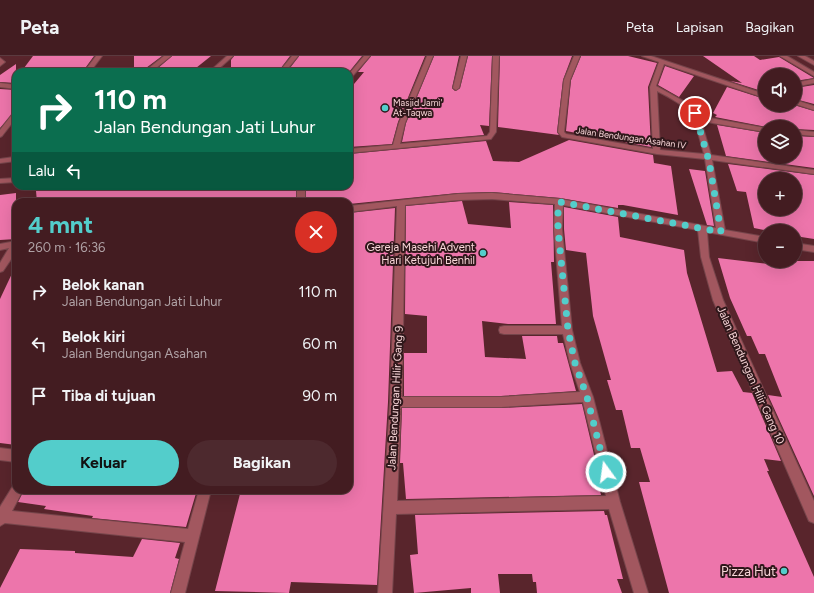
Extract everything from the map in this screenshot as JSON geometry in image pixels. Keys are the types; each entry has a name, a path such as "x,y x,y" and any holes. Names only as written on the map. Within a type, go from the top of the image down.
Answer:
{"street":[{"path":"89,68 99,56"},
{"path":"153,68 168,56"},
{"path":"216,68 230,56"},
{"path":"285,68 295,56"},
{"path":"353,73 367,56"},
{"path":"396,147 402,123 430,56"},
{"path":"456,88 464,56"},
{"path":"353,151 486,139 492,136 496,56"},
{"name":"Jalan Bendungan Asahan IV","path":"577,56 567,80 562,134 567,138 657,152 708,157 814,172"},
{"path":"645,56 758,94"},
{"path":"783,56 814,74"},
{"path":"801,56 814,63"},
{"path":"0,60 2,62 0,64"},
{"path":"657,152 652,87 662,61"},
{"path":"802,84 814,81"},
{"path":"0,85 12,86"},
{"path":"652,87 673,97 695,113 698,118 708,157 721,232"},
{"path":"802,104 814,108"},
{"path":"0,135 12,118"},
{"path":"698,118 758,129"},
{"path":"802,133 814,134"},
{"path":"0,161 12,160"},
{"path":"0,181 12,180"},
{"path":"353,209 458,197 492,196 560,202 758,239"},
{"path":"560,202 558,211 558,229 568,330 575,363 587,397 614,502 641,593"},
{"name":"Jalan Bendungan Hilir Gang 9","path":"385,593 396,402 401,203"},
{"name":"Jalan Bendungan Hilir Gang 10","path":"702,229 705,257 718,300 814,516"},
{"path":"0,247 12,245"},
{"path":"802,247 814,249"},
{"path":"0,269 12,252"},
{"path":"504,330 568,330"},
{"path":"396,402 501,402 587,397"},
{"path":"0,454 12,456"},
{"path":"15,494 1,518 193,536"},
{"path":"178,593 204,494"},
{"path":"390,508 614,502"}],"building":[{"path":"33,56 94,56 86,67 81,68 24,68"},
{"path":"134,56 162,56 146,68 134,67"},
{"path":"172,56 211,56 196,68 158,68"},
{"path":"234,56 290,56 281,68 231,67 231,60"},
{"path":"299,56 362,56 352,68 290,68"},
{"path":"371,56 425,56 398,122 392,144 353,147 353,85 364,72 358,72"},
{"path":"434,56 459,56 452,88 455,91 460,88 468,56 492,56 489,126 480,125 484,135 402,142 406,123"},
{"path":"500,56 572,56 563,80 557,132 559,135 498,127"},
{"path":"581,56 628,56 657,63 648,87 651,147 566,131 571,80"},
{"path":"703,56 754,56 760,60 779,57 797,68 758,68 758,90 730,81 742,83"},
{"path":"16,64 16,68 12,68 12,83 0,82 0,75"},
{"path":"665,66 694,76 679,97 658,85"},
{"path":"802,71 814,78 802,80"},
{"path":"814,85 814,104 802,101 802,87"},
{"path":"727,87 758,97 758,112 802,112 802,107 814,111 814,130 802,129 802,120 758,120 758,125 715,117 717,115 713,113"},
{"path":"0,89 12,90 12,114 0,128"},
{"path":"717,125 758,132 758,160 726,156"},
{"path":"802,136 814,137 814,168 785,164 802,164"},
{"path":"569,140 653,155 654,163 671,166 678,215 623,205 618,205 618,208 560,198 492,192 458,193 353,204 353,198 306,198 306,190 353,190 353,154 486,141 493,161 519,162"},
{"path":"728,164 791,172 758,172 758,216 802,216 802,173 814,175 814,239 802,237 802,224 758,224 758,229 754,228 746,192 737,191"},
{"path":"689,169 705,171 714,226 707,225"},
{"path":"296,190 296,198 37,198 36,191"},
{"path":"16,193 16,198 12,198 12,239 0,240 0,195"},
{"path":"462,201 468,224 511,228 509,202 553,205 554,262 551,262 556,324 508,324 482,321 485,357 526,359 522,336 557,336 558,343 563,343 576,391 501,396 404,396 404,353 427,353 427,316 405,314 406,206"},
{"path":"564,207 618,217 620,237 684,250 687,273 717,372 732,371 743,392 752,393 781,461 764,459 769,471 767,471 814,577 814,593 669,593 639,482 650,482 640,448 631,448 622,410 616,410 607,380 611,380 593,316 586,253 566,250"},
{"path":"395,208 388,402 377,585 291,582 289,593 215,591 240,494 353,494 353,213"},
{"path":"718,258 758,263 758,268 802,268 802,261 814,261 814,496 768,395 782,397 765,354 759,354 751,336 747,336 730,298"},
{"path":"12,274 12,444 0,443 0,299"},
{"path":"582,404 596,463 594,463 601,495 406,499 403,463 400,463 402,408 501,408"},
{"path":"22,494 196,494 186,527 92,518 93,516 44,509 46,506 18,502"},
{"path":"604,511 605,515 607,515 623,579 617,579 622,593 537,593 536,582 533,582 532,574 498,574 500,593 471,593 471,588 414,593 410,555 418,554 415,515"},
{"path":"142,539 180,543 175,558 179,559 170,593 0,593 0,588 20,549 75,551 75,553 133,557"}],"place":[{"name":"Masjid Jami' At-Taqwa","path":"385,108"},
{"name":"Gereja Masehi Advent Hari Ketujuh Benhil","path":"483,253"},
{"name":"Pizza Hut","path":"784,571"}],"route":[{"path":"606,472 587,397 575,363 568,330 560,264 558,229 558,211 560,202 721,232 709,161 698,118 695,113"}]}
